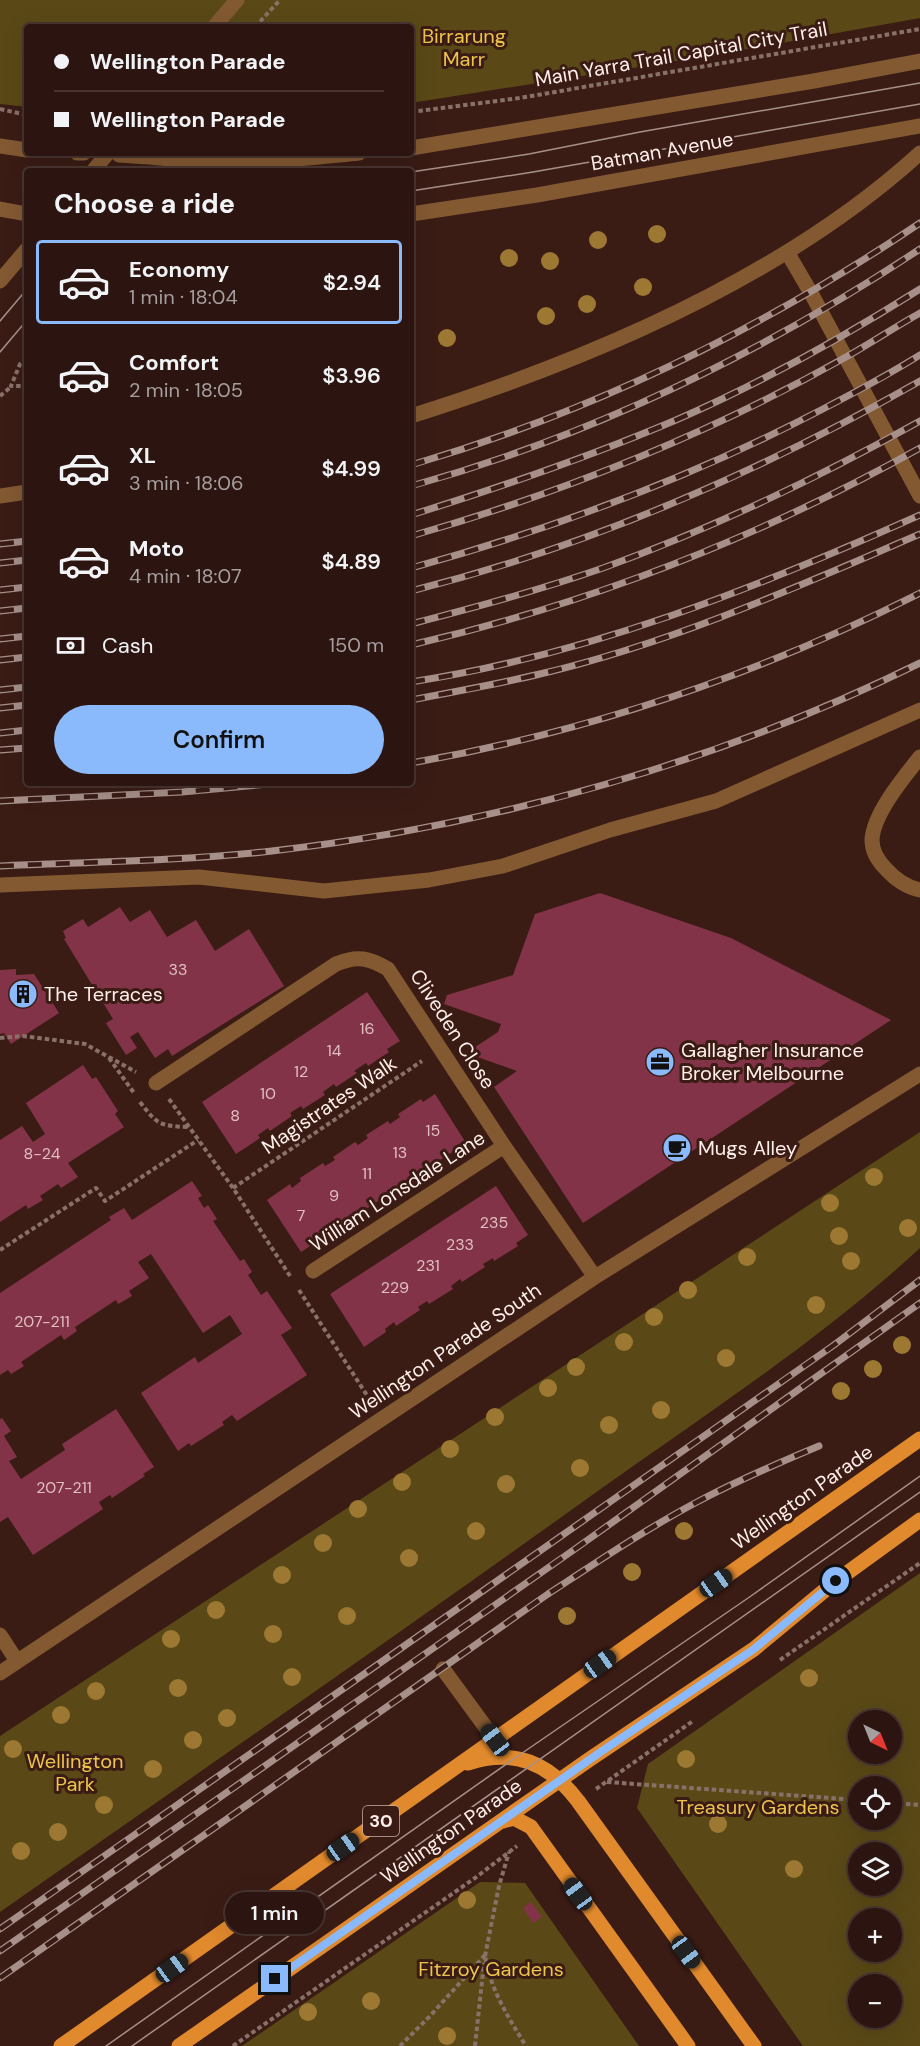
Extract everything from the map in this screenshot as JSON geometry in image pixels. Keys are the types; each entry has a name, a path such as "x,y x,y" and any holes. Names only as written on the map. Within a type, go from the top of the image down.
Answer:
{"main road":[{"name":"Wellington Parade","path":"61,2046 920,1439"},
{"name":"Wellington Parade","path":"179,2046 560,1780 754,1649 836,1581 920,1520"},
{"path":"454,1769 481,1759 508,1757 540,1766 560,1780 754,2046"},
{"path":"500,1823 514,1818 531,1827 688,2046"}],"street":[{"path":"217,24 237,0"},
{"path":"414,148 920,60"},
{"name":"Batman Avenue","path":"414,214 537,195 920,126"},
{"path":"0,146 24,150"},
{"path":"414,415 464,399 586,352 684,308 787,252 856,206 920,153"},
{"path":"97,168 112,156"},
{"path":"135,156 186,161 238,162 329,156"},
{"path":"0,209 24,213"},
{"path":"787,252 812,293 920,496"},
{"path":"0,281 24,253"},
{"path":"0,496 24,492"},
{"path":"0,885 199,877 324,891 429,880 503,866 610,830 716,801 920,710"},
{"path":"920,757 879,815 872,841 877,859 893,876 910,888 920,890"},
{"name":"Cliveden Close","path":"156,1083 336,964 350,958 364,958 388,969 504,1146 595,1277"},
{"name":"Wellington Parade South","path":"0,1673 595,1277 920,1074"},
{"name":"William Lonsdale Lane","path":"314,1271 504,1146"},
{"path":"0,1635 17,1661"},
{"path":"442,1669 495,1740"}],"path":[{"path":"258,24 280,0"},
{"name":"Main Yarra Trail Capital City Trail","path":"414,112 520,98 920,29"},
{"path":"0,109 24,114"},
{"path":"0,396 11,386 20,364 24,361"},
{"path":"11,386 24,388"},
{"path":"0,1038 23,1036 85,1044 156,1083 233,1188 382,1418"},
{"name":"Magistrates Walk","path":"233,1188 441,1048"},
{"path":"0,1250 96,1188 105,1201 198,1140"},
{"path":"606,1781 848,1799"},
{"path":"902,1804 920,1805"},
{"path":"233,2046 509,1852 499,1886 485,1955 475,2046"},
{"path":"400,2046 485,1955"},
{"path":"485,1955 487,1970 495,1993 526,2046"}],"green space":[{"name":"Birrarung Marr","path":"0,0 920,0 920,18 714,55 414,103 414,24 24,24 24,107 0,104"},
{"name":"Wellington Park","path":"920,1132 920,1248 883,1281 845,1313 725,1402 0,1912 0,1736"},
{"name":"Treasury Gardens","path":"920,1573 920,2046 803,2046 637,1808 648,1764"},
{"name":"Fitzroy Gardens","path":"480,1882 525,1883 639,2046 242,2046"}],"building":[{"name":"Gallagher Insurance Broker Melbourne","path":"600,893 731,938 891,1020 583,1223 494,1087 517,1071 466,1053 498,1032 501,1024 444,1004 447,995 513,975 535,914"},
{"path":"120,907 130,922 150,910 167,937 196,920 215,951 249,929 284,986 172,1056 168,1049 155,1058 138,1032 130,1037 137,1048 126,1055 106,1023 113,1019 64,939 66,938 63,931 83,919 88,927"},
{"name":"The Terraces","path":"16,969 16,975 34,974 59,1013 11,1044 4,1033 0,1034 0,970"},
{"path":"367,992 400,1041 387,1049 389,1052 368,1066 366,1063 354,1071 357,1073 336,1087 334,1084 323,1092 325,1095 303,1109 301,1106 290,1113 292,1116 270,1131 268,1128 258,1135 260,1138 236,1154 202,1102"},
{"path":"83,1065 92,1079 96,1077 118,1111 115,1114 124,1127 68,1163 78,1177 61,1188 58,1184 40,1196 43,1200 28,1209 26,1205 0,1222 0,1140 22,1126 33,1142 45,1134 26,1103"},
{"path":"435,1094 466,1143 301,1252 267,1200 290,1184 292,1188 301,1181 300,1178 323,1163 325,1166 335,1160 333,1157 355,1142 358,1145 368,1138 366,1135 388,1121 390,1124 400,1117 398,1114 421,1099 423,1102"},
{"path":"192,1181 202,1196 198,1198 204,1208 208,1205 217,1219 213,1221 240,1261 244,1259 252,1272 248,1275 261,1295 267,1291 292,1328 281,1335 307,1375 237,1421 232,1415 222,1422 224,1425 191,1446 189,1443 178,1451 141,1393 195,1357 198,1363 242,1334 230,1315 203,1333 151,1254 138,1262 149,1278 129,1291 132,1296 118,1304 116,1300 75,1327 77,1331 64,1340 61,1335 21,1362 24,1366 11,1374 8,1370 0,1375 0,1293 111,1220 109,1217 124,1208 132,1220"},
{"path":"496,1186 528,1235 516,1243 518,1246 494,1261 493,1258 483,1264 485,1267 462,1282 460,1279 451,1286 453,1289 429,1304 427,1301 418,1307 420,1310 396,1326 394,1322 385,1329 386,1332 364,1347 330,1294"},
{"path":"116,1409 154,1467 143,1474 145,1476 112,1498 110,1495 99,1502 103,1509 33,1555 8,1517 0,1522 0,1419 2,1418 11,1431 4,1436 17,1457 9,1461 21,1479 65,1450 62,1444"},
{"path":"531,1902 542,1917 533,1923 523,1908"}],"tram line":[{"path":"414,172 529,154 640,132 920,83"},
{"path":"414,191 920,104"},
{"path":"0,321 24,293"},
{"path":"0,352 24,324"},
{"path":"106,2046 920,1476"},
{"path":"132,2046 920,1492"}],"railway":[{"path":"414,464 545,420 675,364 800,298 920,223"},
{"path":"414,485 478,466 545,442 675,387 800,322 861,287 920,249"},
{"path":"414,514 545,471 676,420 801,359 920,289"},
{"path":"414,535 579,481 688,436 794,385 920,313"},
{"path":"414,567 569,519 671,480 772,435 871,384 920,355"},
{"path":"414,590 544,552 673,503 798,446 920,381"},
{"path":"414,623 556,584 644,553 764,501 920,421"},
{"path":"414,644 543,609 672,564 798,511 920,448"},
{"path":"414,681 542,655 671,616 797,568 920,515"},
{"path":"414,699 540,674 638,646 733,612 920,534"},
{"path":"0,544 24,541"},
{"path":"0,563 24,560"},
{"path":"0,590 24,587"},
{"path":"414,762 543,735 672,697 798,649 920,593"},
{"path":"0,611 24,608"},
{"path":"0,639 24,636"},
{"path":"0,660 24,657"},
{"path":"0,866 170,859 272,851 356,840 439,825 604,785 685,760 843,699 920,663"},
{"path":"0,690 24,687"},
{"path":"0,708 24,705"},
{"path":"0,733 24,730"},
{"path":"0,750 24,748"},
{"path":"0,801 182,792 247,786"},
{"path":"0,1929 834,1345 920,1280"},
{"path":"0,1951 575,1549 920,1303"},
{"path":"0,1978 548,1594 678,1512 758,1472 819,1446"}],"place":[{"name":"The Terraces","path":"23,994"},
{"name":"Gallagher Insurance Broker Melbourne","path":"660,1062"},
{"name":"Mugs Alley","path":"677,1148"}],"route":[{"path":"275,1979 602,1751 754,1649 836,1581"}]}
